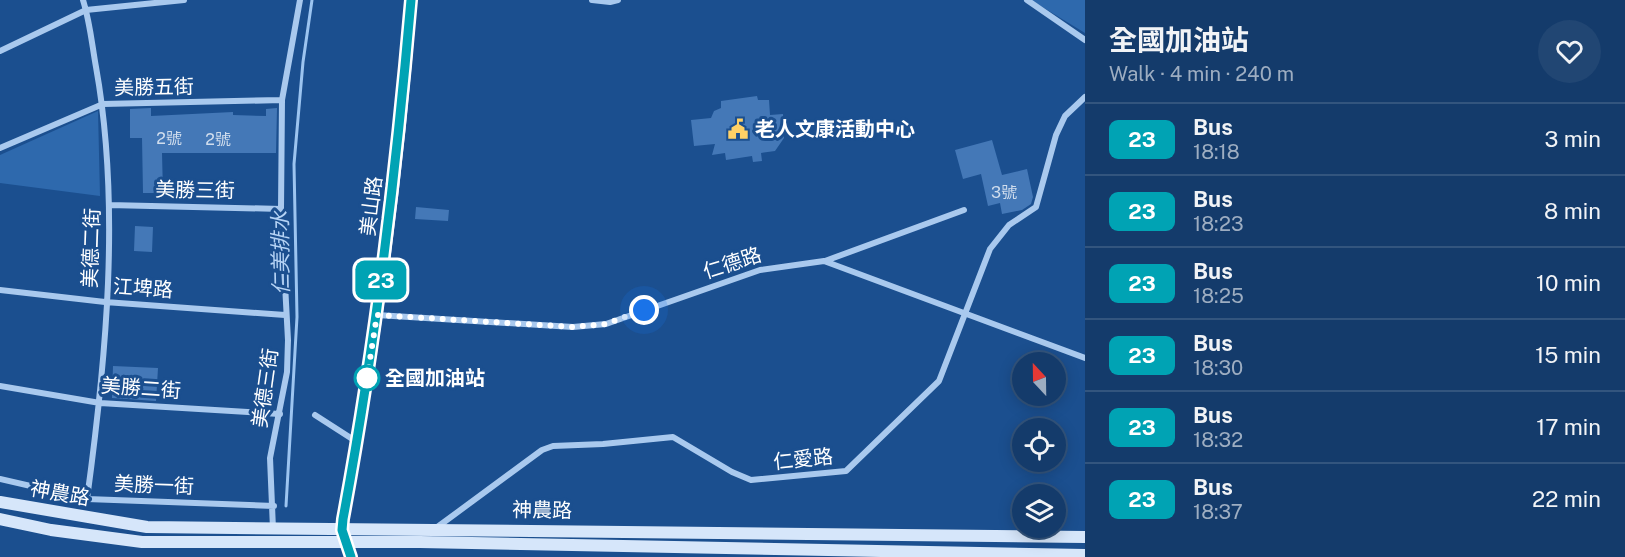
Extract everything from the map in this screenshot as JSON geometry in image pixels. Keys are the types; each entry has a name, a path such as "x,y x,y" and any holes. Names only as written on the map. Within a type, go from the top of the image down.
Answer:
{"street":[{"name":"美德二街","path":"83,0 103,104 110,205 100,403 87,499"},
{"path":"0,51 86,10 184,0"},
{"name":"美德三街","path":"273,530 274,506 270,458 287,372 281,209 282,100 300,0"},
{"name":"美山路","path":"351,557 342,530 377,315 400,134 411,0"},
{"path":"592,0 610,2 618,0"},
{"path":"1027,0 1085,40"},
{"name":"仁愛路","path":"420,542 435,528 542,450 553,446 673,437 732,472 751,480 846,471 939,381 990,249 1009,225 1036,207 1056,135 1065,116 1085,97"},
{"name":"美勝五街","path":"0,148 103,104 282,100"},
{"name":"美勝三街","path":"110,205 281,209"},
{"path":"824,261 964,210"},
{"name":"仁德路","path":"377,315 573,327 606,324 760,270 824,261 1085,358"},
{"name":"江埤路","path":"0,290 105,302 285,315"},
{"name":"美勝二街","path":"0,386 100,403 280,414"},
{"path":"315,415 357,442"},
{"name":"美勝一街","path":"0,479 87,499 274,506"},
{"name":"神農路","path":"0,502 147,527 273,530 435,528 1085,537"},
{"name":"神農路","path":"0,519 51,530 142,542 347,544 420,542 1085,555"}],"shaded area":[{"path":"1031,0 1085,0 1085,33"},
{"path":"98,111 100,196 0,183 0,155"}],"building":[{"name":"老人文康活動中心","path":"757,96 758,100 769,100 770,115 783,114 784,138 775,151 761,153 762,161 753,162 752,156 726,160 725,153 712,155 715,144 694,146 691,120 711,118 714,111 721,108 721,101"},
{"path":"151,108 151,116 233,112 233,115 266,116 266,109 277,108 276,153 162,153 163,193 143,193 142,138 130,138 130,109"},
{"path":"992,140 1002,175 1027,169 1033,197 1031,204 1022,210 1002,214 1000,203 988,206 981,174 963,179 955,150"},
{"path":"416,207 449,210 448,221 415,219"},
{"path":"135,226 153,227 152,252 134,251"},
{"path":"113,366 158,368 156,401 112,398"}],"waterway":[{"name":"仁美排水","path":"286,506 297,317 294,164 303,62 312,0"}],"bus line":[{"name":"23","path":"351,557 342,530 343,519 377,315 400,134 411,0"}],"place":[{"name":"老人文康活動中心","path":"738,129"},
{"name":"全國加油站","path":"367,378"}],"route":[{"path":"367,378 377,315 573,327 606,324 644,310"}]}
